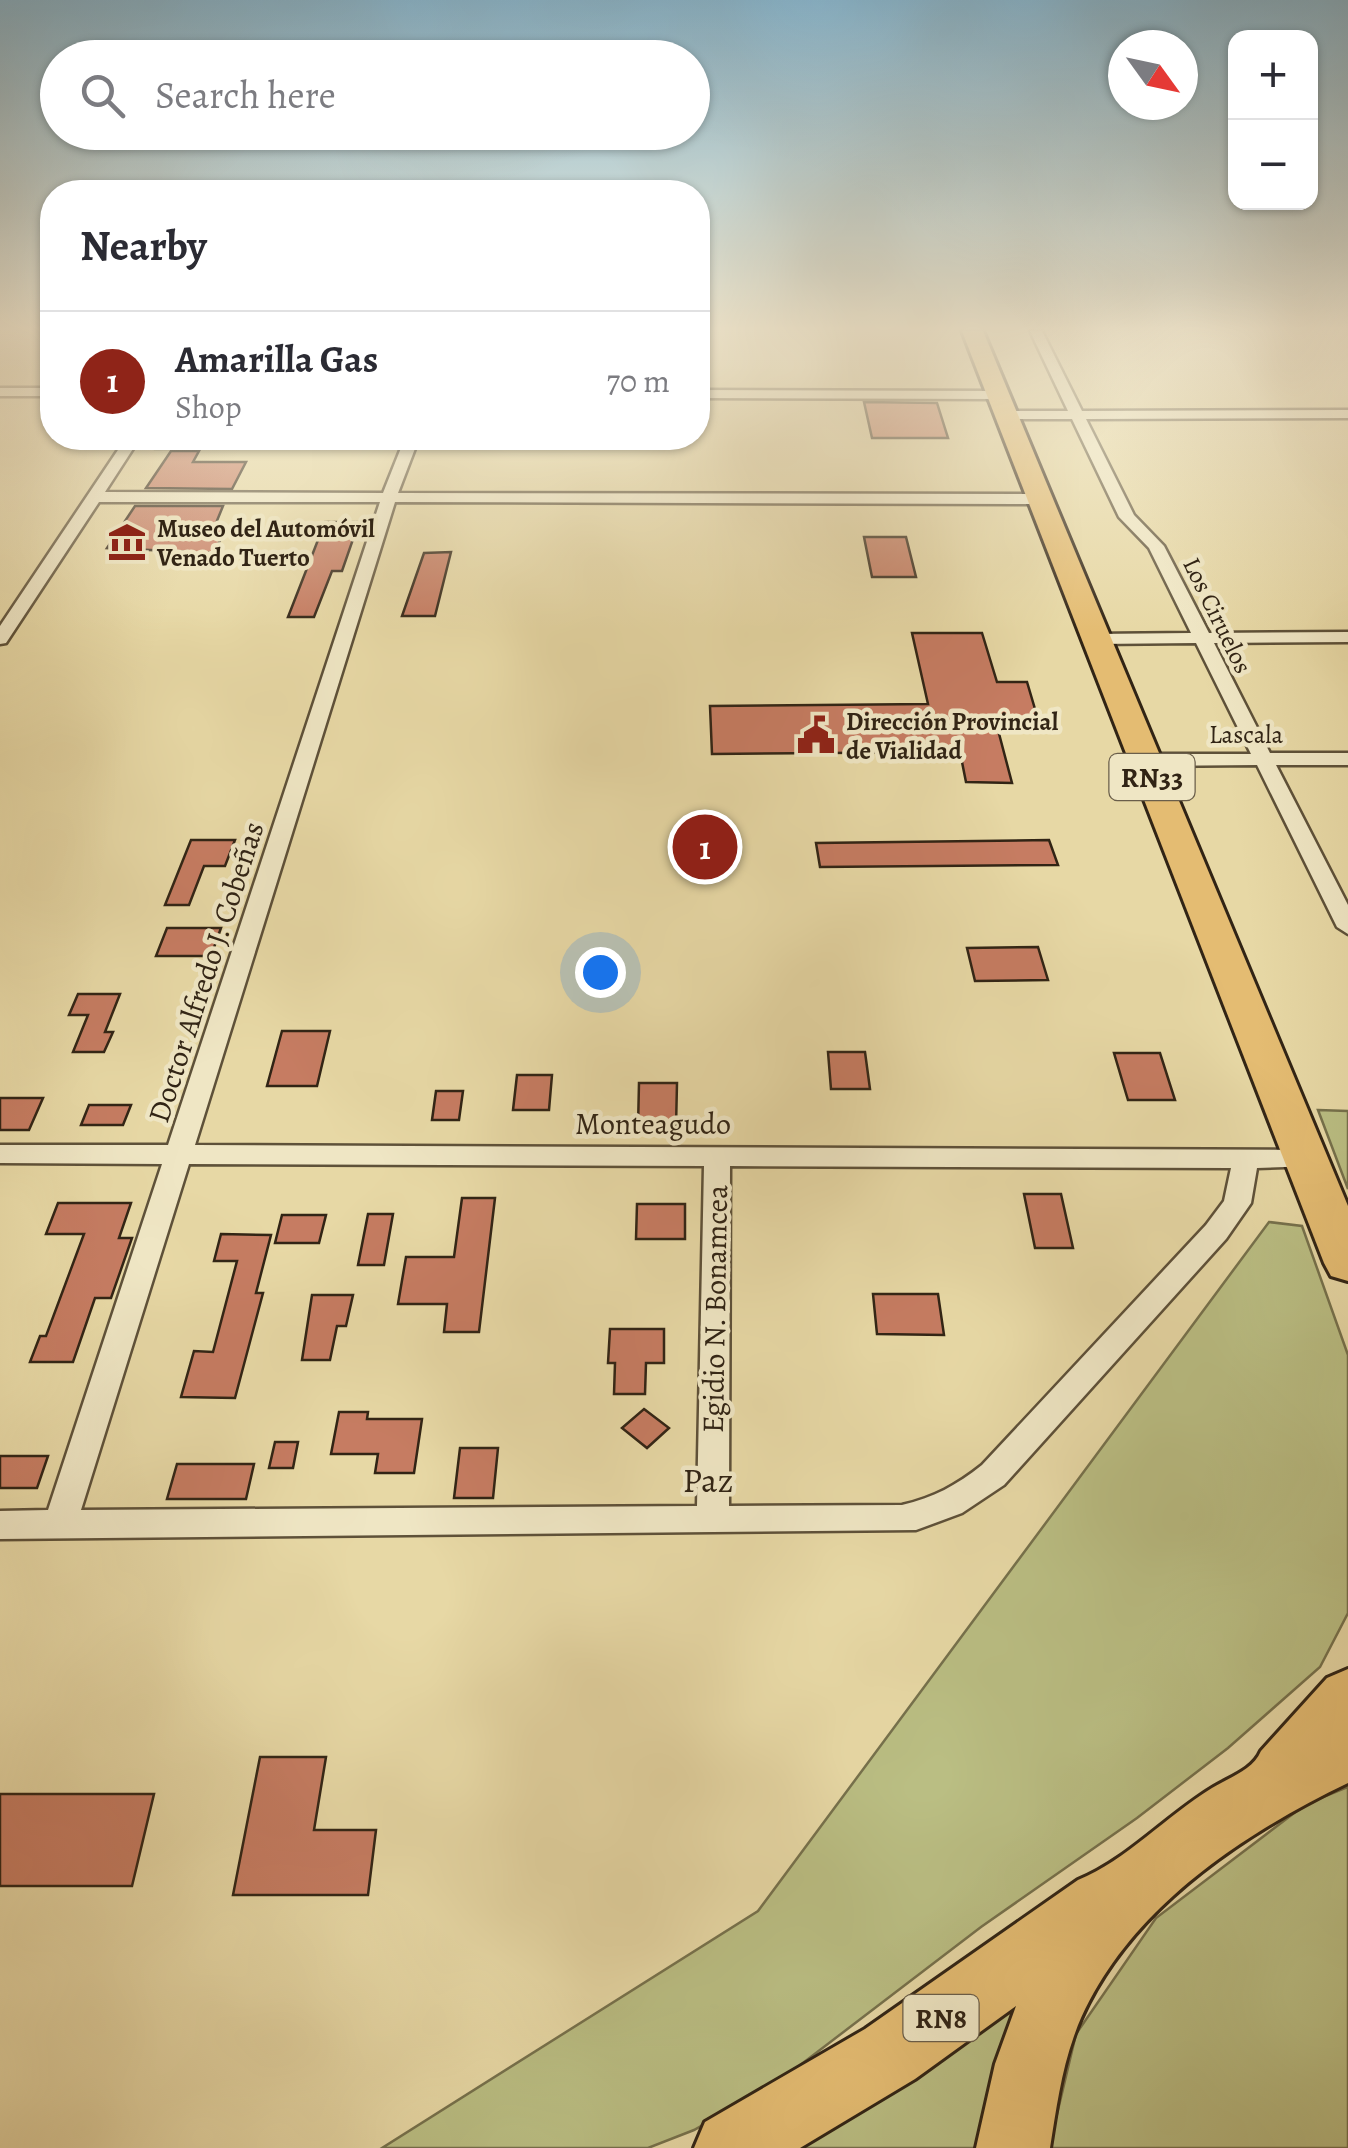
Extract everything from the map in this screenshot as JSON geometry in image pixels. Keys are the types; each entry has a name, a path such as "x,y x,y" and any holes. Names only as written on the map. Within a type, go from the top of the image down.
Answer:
{"highway":[{"name":"RN33","path":"1014,431 1348,1263"},
{"path":"1274,1784 1348,1698"},
{"name":"RN8","path":"731,2148 890,2054 1274,1784 1348,1751"},
{"name":"RN8","path":"1013,2148 1026,2080 1048,2014 1086,1945 1144,1875"}],"street":[{"name":"Los Ciruelos","path":"1086,431 1127,517 1156,546 1348,927"},
{"path":"0,639 125,450"},
{"name":"Doctor Alfredo J. Cobeñas","path":"60,1525 388,497 407,450"},
{"path":"94,498 1039,498"},
{"path":"1096,638 1348,637"},
{"name":"Lascala","path":"1145,760 1348,759"},
{"name":"Monteagudo","path":"0,1154 1306,1159"},
{"name":"Egidio N. Bonamcea","path":"713,1520 717,1157"},
{"name":"Paz","path":"0,1525 902,1519 938,1512 961,1501 993,1475 1216,1232 1237,1203 1246,1159"}],"green space":[{"path":"1318,1110 1348,1111 1348,1189"},
{"path":"1269,1222 1302,1226 1348,1355 1348,1613 1320,1667 1228,1748 1137,1818 981,1927 778,2082 694,2130 648,2148 382,2148 758,1911"},
{"path":"1348,1787 1348,2148 1049,2148 1076,2034 1156,1918 1306,1804"},
{"path":"1035,1982 985,2148 797,2148 838,2125"}],"building":[{"path":"870,431 946,431 948,438 872,438"},
{"path":"171,451 199,451 193,462 246,462 232,489 146,488"},
{"path":"135,506 223,506 214,528 226,528 214,553 107,548"},
{"path":"325,522 359,522 342,571 332,571 314,617 288,617"},
{"path":"864,537 906,537 916,577 872,577"},
{"path":"451,552 435,616 402,616 424,553"},
{"path":"912,633 982,633 997,682 1027,682 1040,726 997,726 1012,783 966,782 960,752 712,754 710,706 928,704"},
{"path":"191,840 235,840 225,866 204,866 189,905 165,905"},
{"path":"1049,840 1058,865 820,867 816,843"},
{"path":"167,928 221,928 211,956 156,956"},
{"path":"1038,947 1048,980 975,981 967,948"},
{"path":"78,994 120,994 105,1032 113,1032 104,1052 73,1052 88,1015 69,1015"},
{"path":"282,1031 330,1031 317,1086 267,1086"},
{"path":"828,1052 865,1052 870,1089 831,1089"},
{"path":"1114,1053 1160,1053 1175,1100 1128,1100"},
{"path":"517,1075 552,1075 549,1110 513,1110"},
{"path":"639,1083 677,1083 676,1127 638,1127"},
{"path":"436,1091 463,1091 459,1120 432,1120"},
{"path":"0,1098 43,1098 29,1130 0,1130"},
{"path":"89,1105 131,1105 123,1125 81,1125"},
{"path":"1024,1194 1061,1194 1073,1248 1035,1248"},
{"path":"462,1198 495,1198 479,1332 444,1332 447,1304 398,1304 406,1257 454,1257"},
{"path":"58,1203 131,1203 119,1238 132,1238 111,1298 95,1298 73,1362 30,1362 40,1336 46,1336 84,1234 46,1234"},
{"path":"637,1204 685,1204 685,1239 636,1239"},
{"path":"368,1214 393,1214 384,1265 358,1265"},
{"path":"282,1215 326,1215 319,1243 275,1243"},
{"path":"221,1234 271,1235 256,1293 263,1293 235,1398 181,1397 194,1351 213,1352 237,1261 214,1261"},
{"path":"873,1294 938,1294 944,1335 877,1334"},
{"path":"312,1295 353,1295 346,1326 337,1326 330,1360 302,1360"},
{"path":"610,1329 664,1329 664,1363 646,1363 645,1394 614,1394 615,1363 608,1363"},
{"path":"644,1409 669,1428 647,1448 622,1428"},
{"path":"339,1412 368,1412 367,1419 422,1419 414,1473 375,1473 378,1454 331,1454"},
{"path":"275,1442 298,1442 293,1468 269,1468"},
{"path":"460,1448 498,1448 493,1498 454,1498"},
{"path":"0,1456 48,1456 37,1488 0,1488"},
{"path":"177,1464 254,1464 246,1499 167,1499"},
{"path":"260,1757 326,1757 314,1830 376,1830 368,1895 233,1895"},
{"path":"0,1794 154,1794 132,1886 0,1886"}],"place":[{"name":"Museo del Automóvil Venado Tuerto","path":"127,542"},
{"name":"Dirección Provincial de Vialidad","path":"816,735"},
{"name":"Amarilla Gas","path":"705,847"}]}
